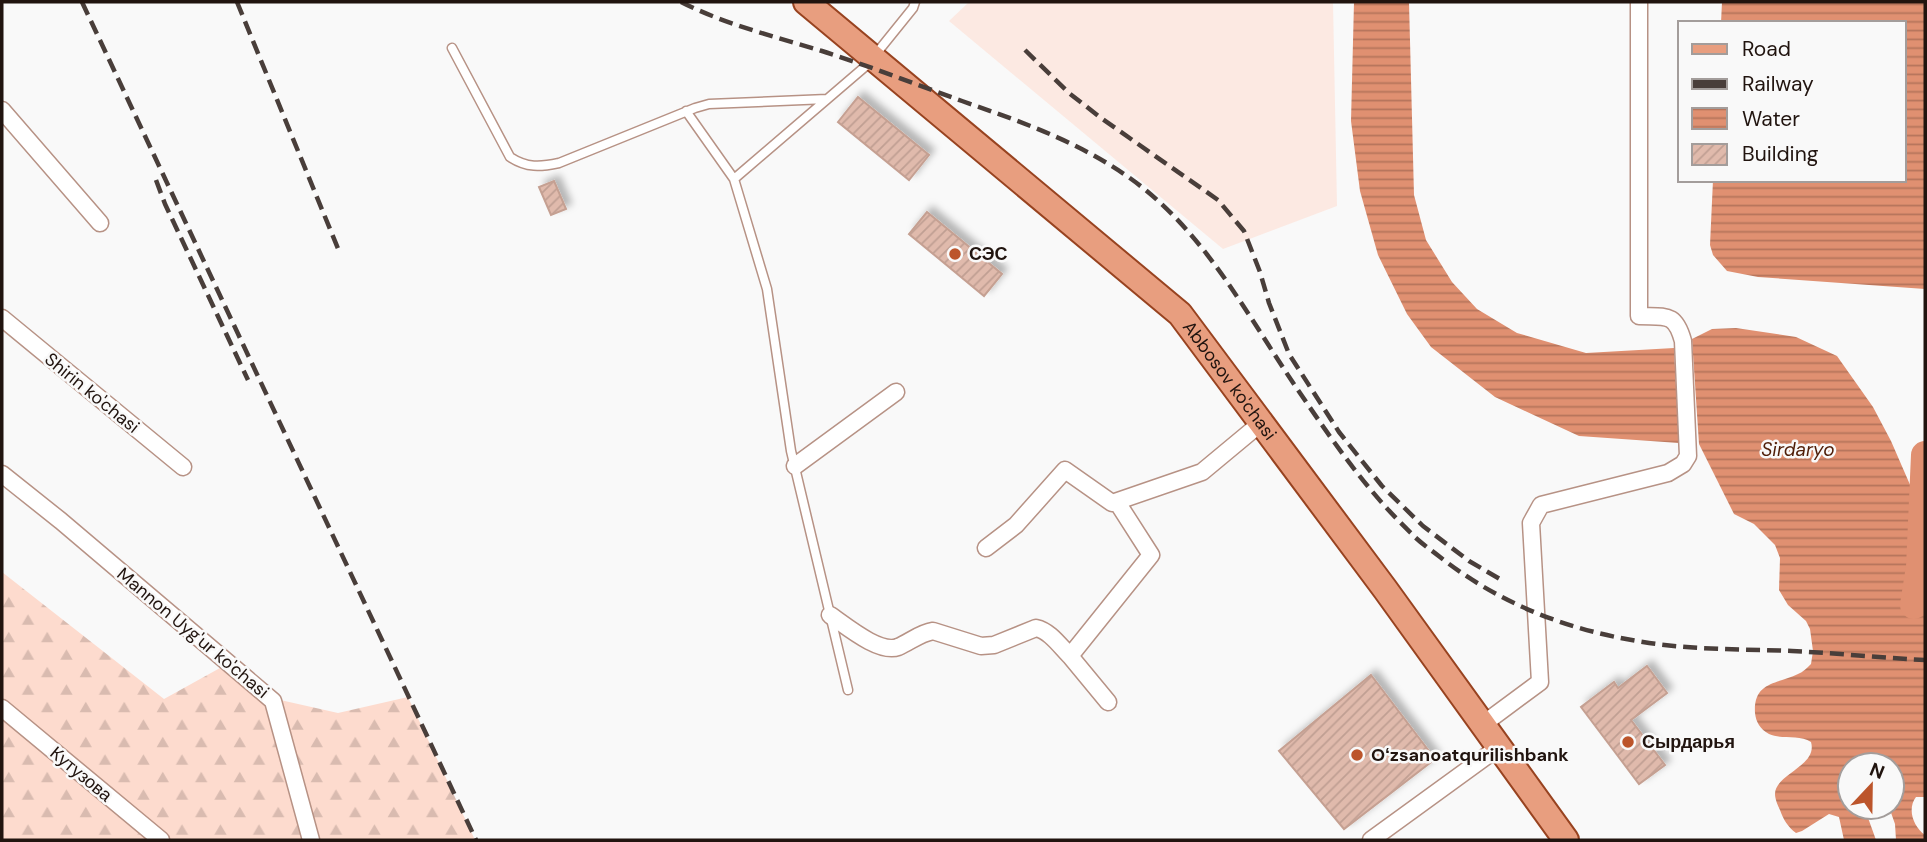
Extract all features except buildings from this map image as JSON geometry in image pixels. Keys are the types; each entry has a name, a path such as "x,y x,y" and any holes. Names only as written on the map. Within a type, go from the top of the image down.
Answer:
{"main road":[{"name":"Abbosov ko'chasi","path":"806,2 1180,314 1385,589 1566,840"}],"street":[{"path":"1482,725 1540,682 1531,523 1541,506 1668,473 1683,464 1688,456 1683,341 1678,326 1670,318 1639,316 1639,2"},
{"path":"2,110 100,223"},
{"name":"Shirin ko'chasi","path":"2,318 183,467"},
{"path":"795,466 896,392"},
{"path":"986,548 1016,525 1065,470 1112,503 1117,502 1202,472 1261,423"},
{"name":"Mannon Uyg'ur ko'chasi","path":"2,474 274,701 310,840"},
{"path":"1070,656 1151,555 1117,502"},
{"path":"830,615 861,636 887,648 896,648 933,631 981,646 993,645 1035,628 1041,629 1070,656 1108,702"},
{"name":"Кутузова","path":"2,708 160,840"},
{"path":"1371,840 1499,747"}],"lane":[{"path":"734,179 874,58 915,2"},
{"path":"452,48 510,157 528,166 542,167 559,163 709,104 827,99"},
{"path":"686,111 734,179 767,289 795,466 848,690"}],"shaded area":[{"path":"969,2 1333,2 1337,206 1223,249 949,21"}],"green space":[{"path":"2,572 164,699 229,663 267,697 338,713 408,697 475,840 2,840"}],"water":[{"path":"1354,2 1409,2 1414,195 1426,240 1452,282 1477,309 1517,333 1586,353 1674,348 1679,443 1579,436 1495,397 1431,347 1407,314 1378,255 1360,191 1351,121"},
{"path":"1722,2 1925,2 1925,289 1758,277 1727,271 1713,255 1710,245 1713,182 1906,182 1906,21 1721,21"},
{"name":"Sirdaryo","path":"1736,328 1796,337 1837,356 1873,407 1911,487 1915,520 1913,548 1920,567 1925,571 1925,797 1916,797 1912,812 1915,822 1925,835 1925,840 1896,840 1894,821 1906,821 1906,751 1836,751 1836,816 1829,814 1796,833 1783,817 1775,794 1777,787 1803,764 1811,750 1811,742 1801,738 1774,736 1766,732 1756,719 1755,703 1762,689 1798,674 1811,664 1813,651 1810,629 1806,621 1788,605 1779,590 1780,558 1775,545 1754,524 1734,514 1699,444 1692,339 1712,329"},
{"name":"Sirdaryo","path":"1840,821 1869,821 1876,840 1844,840"}],"waterway":[{"name":"Sirdaryo","path":"1914,605 1920,567 1925,455"}],"railway":[{"path":"82,2 476,840"},
{"path":"237,2 339,251"},
{"path":"681,2 732,23 857,63 1025,124 1086,151 1124,174 1178,220 1201,247 1326,430 1380,501 1414,536 1463,574 1486,588 1536,613 1561,622 1615,637 1661,645 1925,660"},
{"path":"1025,50 1069,93 1101,118 1218,200 1244,231 1289,354 1339,432 1382,486 1423,526 1469,561 1505,582"},
{"path":"156,180 248,380"}],"place":[{"name":"СЭС","path":"955,254"},
{"name":"Сырдарья","path":"1628,742"},
{"name":"Oʻzsanoatqurilishbank","path":"1357,755"}]}
